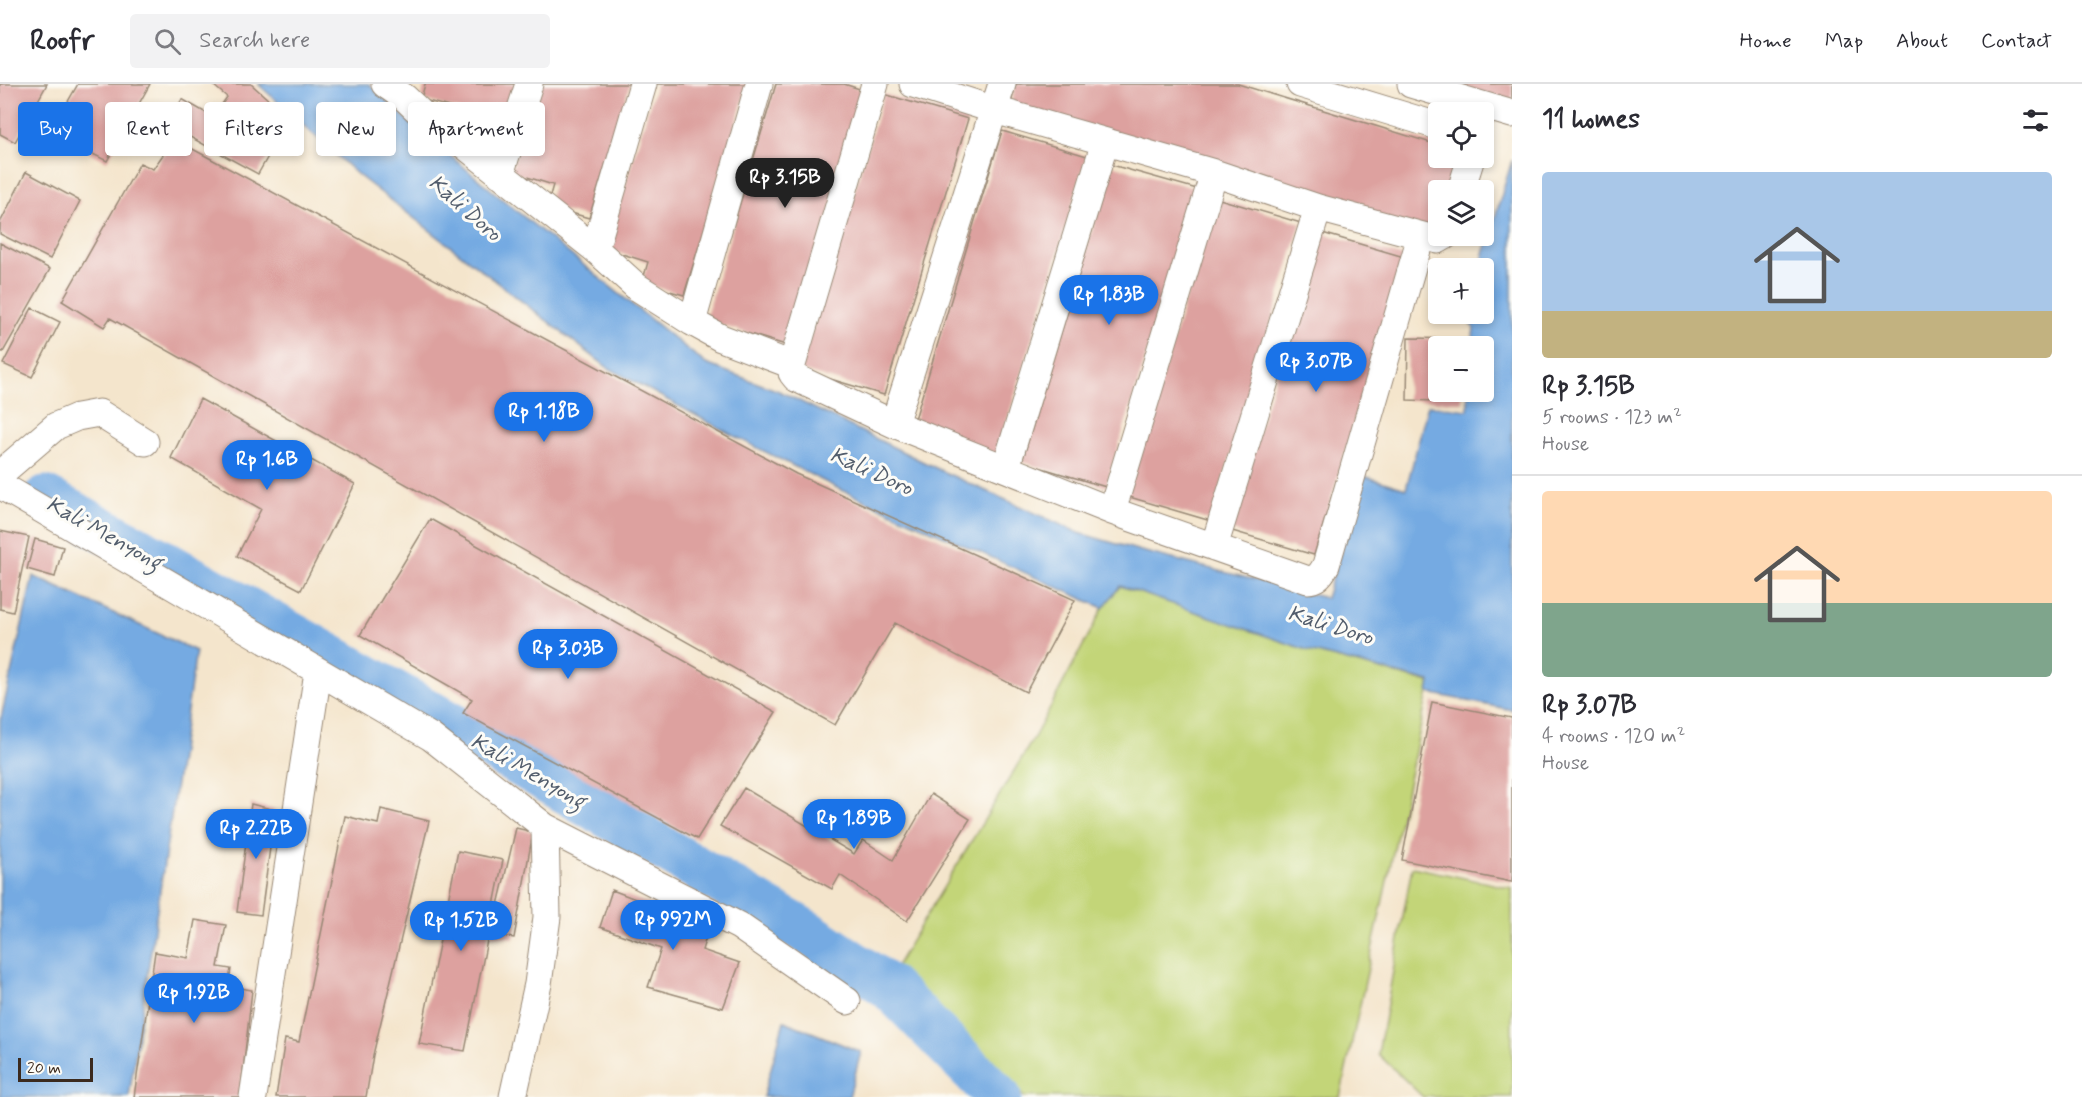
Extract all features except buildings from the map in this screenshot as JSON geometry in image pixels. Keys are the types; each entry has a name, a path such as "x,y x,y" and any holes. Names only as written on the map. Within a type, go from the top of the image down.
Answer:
{"street":[{"path":"500,174 529,84"},
{"path":"595,249 643,84"},
{"path":"692,322 759,84"},
{"path":"875,84 792,365 792,373 796,378 894,424 1112,511 1308,580 1322,573 1430,246"},
{"path":"913,84 1214,173 1318,208 1428,235"},
{"path":"894,424 1002,84"},
{"path":"1300,84 1428,123"},
{"path":"1411,84 1512,114"},
{"path":"400,89 428,120 454,137 595,249 637,287 721,338 792,365"},
{"path":"1006,467 1105,142"},
{"path":"1112,511 1214,173"},
{"path":"1214,547 1318,208"},
{"path":"0,474 56,426 77,417 99,413 145,442"},
{"path":"0,485 318,672 432,736 545,827 740,926 847,1000"},
{"path":"254,1097 318,672"},
{"path":"513,1097 538,984 547,918 545,827"}],"green space":[{"path":"1120,586 1313,652 1430,683 1340,1097 1024,1097 893,971 1035,736 1103,608"},
{"path":"1412,867 1512,888 1512,1097 1423,1097 1378,1054"}],"water":[{"path":"258,84 369,84 388,102 316,102 316,137 304,126 304,102 278,102"},
{"name":"Kali Doro","path":"396,109 408,120 408,156 451,156 706,364 779,391 942,471 1079,533 1326,598 1364,476 1406,489 1428,405 1468,410 1468,402 1494,402 1494,336 1473,336 1474,328 1471,324 1494,324 1494,258 1483,258 1487,246 1494,246 1494,221 1512,160 1512,710 1428,693 1430,682 1313,652 1120,586 1103,608 835,487 730,434 607,367 358,175 337,156 396,156"},
{"path":"33,576 196,651 129,1097 0,1097 0,722"},
{"path":"784,1021 861,1052 849,1097 763,1097"}],"waterway":[{"name":"Kali Menyong","path":"45,498 452,725 808,933 889,987 999,1097"}]}
